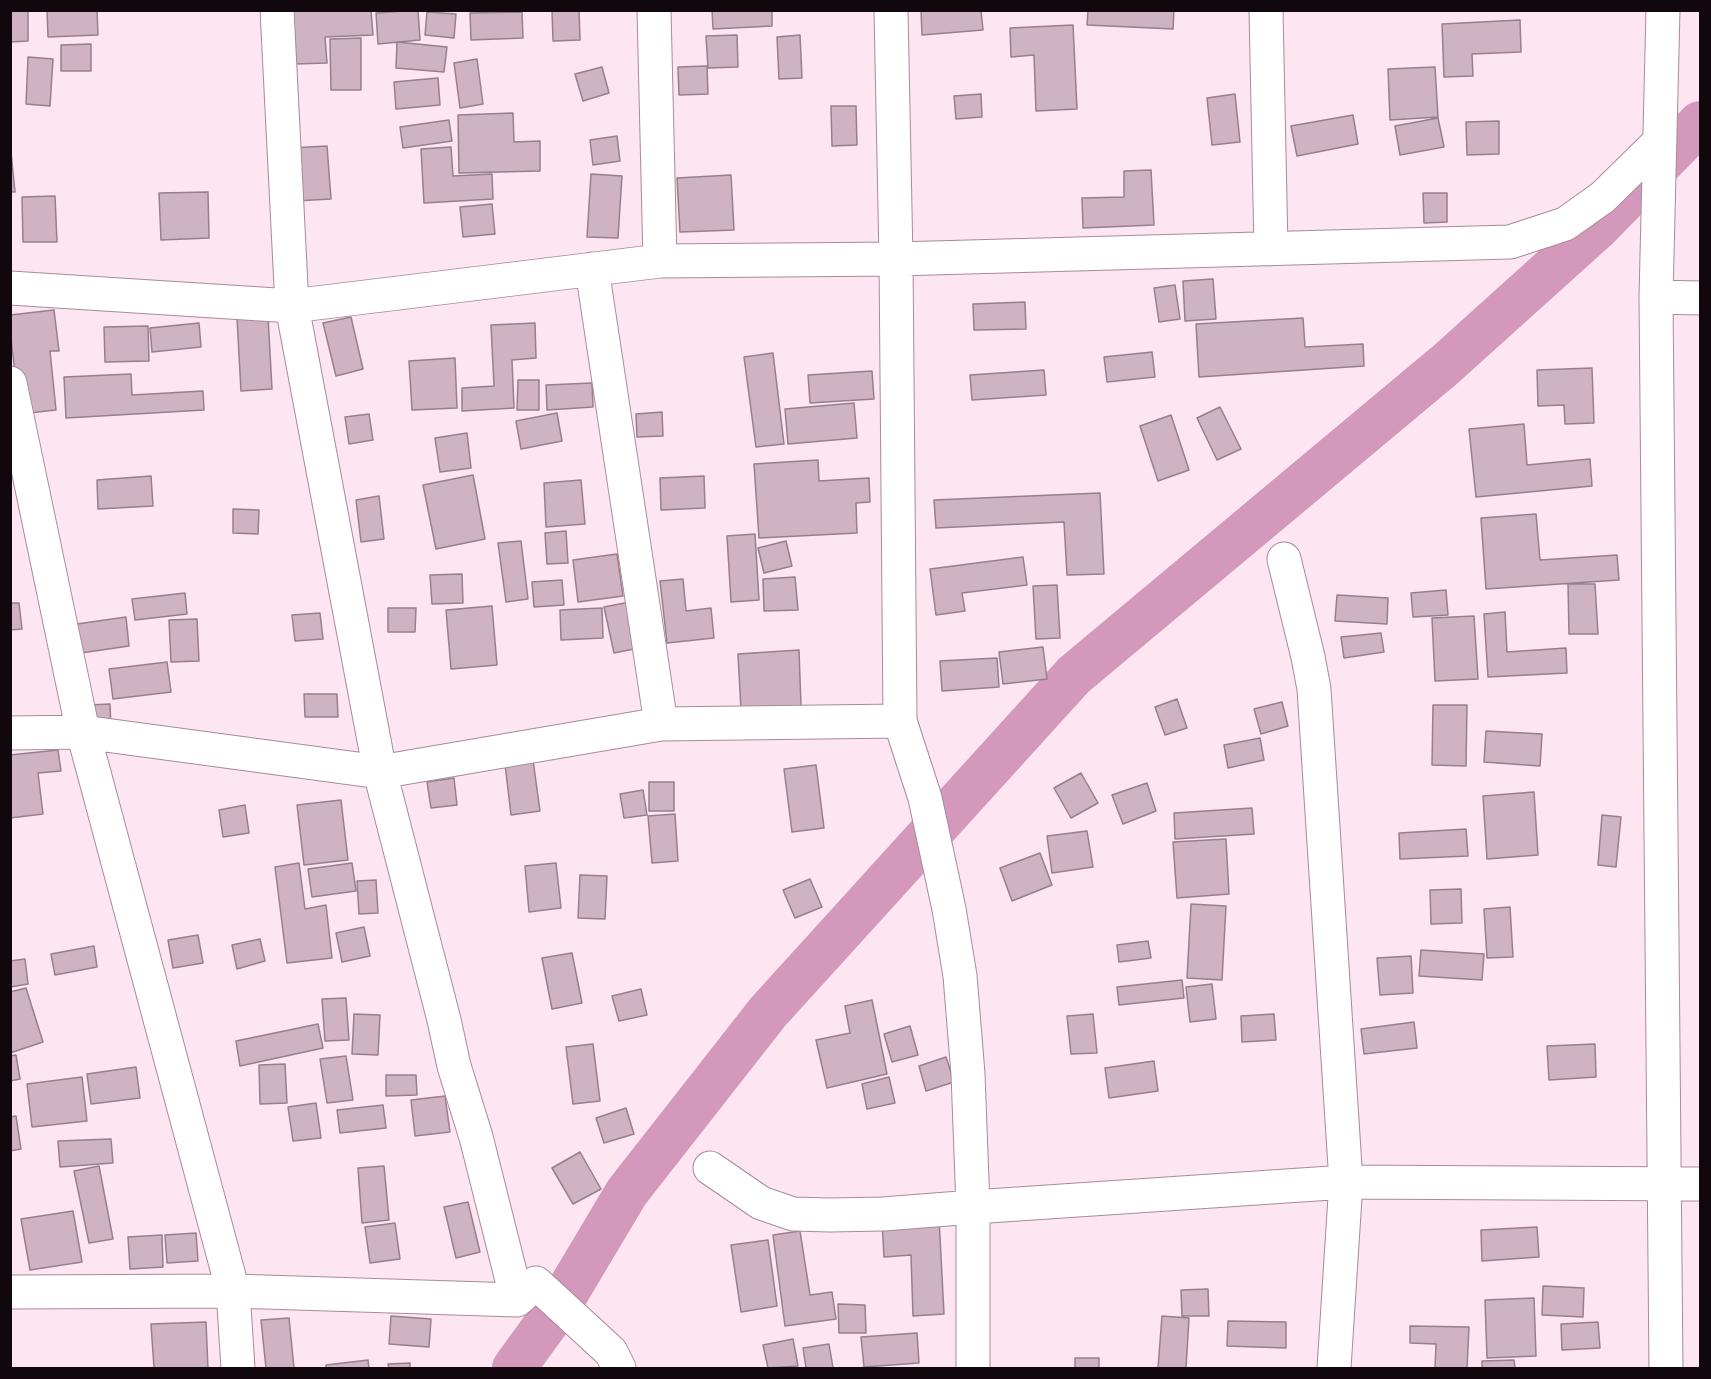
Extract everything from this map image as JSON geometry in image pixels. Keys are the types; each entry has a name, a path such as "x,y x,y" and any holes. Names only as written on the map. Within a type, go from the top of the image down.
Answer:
{"street":[{"path":"277,10 292,306 380,772 454,1066 476,1137 517,1300"},
{"path":"654,10 660,261"},
{"path":"891,10 896,259 900,721 925,798 949,909 960,976 968,1074 973,1207 973,1368"},
{"path":"1266,10 1271,249"},
{"path":"1663,10 1656,297 1666,1368"},
{"path":"10,288 292,306 660,261 896,259 1510,242 1565,224 1603,198 1660,146"},
{"path":"591,269 661,724"},
{"path":"1656,297 1701,298"},
{"path":"10,383 83,732 233,1291 238,1368"},
{"path":"1284,559 1314,689 1346,1182 1334,1368"},
{"path":"10,733 83,732 380,772 661,724 900,721"},
{"path":"710,1168 761,1203 793,1214 883,1214 1346,1182 1701,1184"},
{"path":"10,1292 233,1291 517,1300 536,1284 611,1352 620,1368"}],"building":[{"path":"10,10 28,10 28,41 10,42"},
{"path":"47,10 97,10 98,35 48,37"},
{"path":"292,10 371,10 373,35 325,37 327,63 295,64"},
{"path":"418,10 420,40 378,44 376,13"},
{"path":"552,10 579,10 580,40 553,41"},
{"path":"712,10 772,10 772,26 713,29"},
{"path":"921,10 981,10 983,30 922,35"},
{"path":"1088,10 1174,10 1173,29 1087,25"},
{"path":"427,12 456,14 454,38 425,35"},
{"path":"522,12 523,38 471,40 470,13"},
{"path":"1520,20 1521,52 1472,54 1473,76 1444,77 1442,24"},
{"path":"1073,25 1077,109 1036,111 1034,55 1011,57 1010,28"},
{"path":"737,35 738,67 708,68 706,36"},
{"path":"800,35 802,78 779,79 777,37"},
{"path":"361,38 361,90 331,90 330,39"},
{"path":"397,42 447,47 444,72 396,68"},
{"path":"91,44 91,71 61,71 61,45"},
{"path":"28,57 53,59 50,106 26,104"},
{"path":"477,59 483,104 460,108 454,63"},
{"path":"707,66 708,94 679,95 678,67"},
{"path":"602,67 609,93 583,101 575,74"},
{"path":"1435,67 1438,117 1390,120 1388,69"},
{"path":"438,78 440,105 396,109 394,82"},
{"path":"981,94 982,117 956,119 954,96"},
{"path":"1235,94 1240,142 1212,145 1207,98"},
{"path":"831,106 856,106 857,145 832,146"},
{"path":"513,113 514,142 540,141 540,171 459,173 458,115"},
{"path":"1353,115 1358,144 1297,156 1291,126"},
{"path":"1438,118 1444,147 1400,155 1395,126"},
{"path":"449,120 452,141 403,148 400,127"},
{"path":"1499,121 1499,154 1467,155 1466,122"},
{"path":"617,136 620,161 593,165 590,140"},
{"path":"10,142 15,192 10,192"},
{"path":"327,146 331,199 295,201 291,148"},
{"path":"451,147 453,176 492,174 493,199 424,203 421,149"},
{"path":"1151,170 1154,225 1083,228 1082,198 1124,197 1124,171"},
{"path":"591,174 622,176 618,238 587,237"},
{"path":"731,175 734,230 680,232 677,178"},
{"path":"208,192 209,238 161,240 159,193"},
{"path":"1423,193 1447,193 1447,222 1424,223"},
{"path":"55,196 57,242 23,242 22,197"},
{"path":"492,204 495,234 463,237 460,207"},
{"path":"1213,279 1216,319 1185,321 1183,281"},
{"path":"1175,285 1180,319 1159,322 1154,288"},
{"path":"267,298 272,389 241,391 236,300"},
{"path":"1025,302 1026,329 974,330 973,304"},
{"path":"54,310 59,351 50,351 56,410 20,414 10,315"},
{"path":"351,317 363,369 336,376 323,323"},
{"path":"1303,318 1305,347 1363,344 1364,366 1199,377 1196,324"},
{"path":"199,323 201,347 152,352 150,328"},
{"path":"535,323 536,358 512,360 514,408 462,411 462,388 494,386 491,325"},
{"path":"148,326 149,361 105,362 104,327"},
{"path":"1152,352 1155,377 1107,382 1104,357"},
{"path":"773,353 784,444 756,447 744,357"},
{"path":"455,358 457,408 412,410 409,361"},
{"path":"1592,368 1594,423 1565,424 1564,405 1538,406 1537,370"},
{"path":"1044,370 1046,395 972,400 970,375"},
{"path":"872,371 874,399 810,403 808,375"},
{"path":"131,374 132,395 203,391 204,410 66,418 64,377"},
{"path":"518,380 539,380 539,410 517,410"},
{"path":"592,383 593,407 547,410 546,385"},
{"path":"854,403 857,438 788,444 785,409"},
{"path":"1220,407 1241,449 1217,460 1197,418"},
{"path":"662,412 663,436 637,437 636,414"},
{"path":"557,413 562,441 521,449 516,421"},
{"path":"369,414 373,440 349,444 345,417"},
{"path":"1171,415 1189,470 1158,481 1140,426"},
{"path":"1524,424 1527,465 1590,459 1592,486 1476,497 1469,429"},
{"path":"467,433 471,468 440,472 435,438"},
{"path":"818,460 819,481 869,478 870,502 856,503 857,533 759,538 754,464"},
{"path":"473,475 485,539 436,549 423,485"},
{"path":"151,476 153,506 98,509 97,480"},
{"path":"704,476 705,508 661,510 660,478"},
{"path":"581,480 585,524 546,527 544,483"},
{"path":"1100,493 1104,574 1067,575 1064,522 936,528 934,500"},
{"path":"379,496 384,539 361,542 356,500"},
{"path":"233,509 259,510 258,534 233,533"},
{"path":"1536,514 1540,560 1617,555 1619,580 1486,589 1481,518"},
{"path":"566,531 568,563 547,564 545,533"},
{"path":"755,534 759,600 731,602 727,536"},
{"path":"521,541 528,599 506,602 498,543"},
{"path":"786,541 792,566 764,573 758,548"},
{"path":"617,554 623,596 578,602 573,560"},
{"path":"1023,557 1027,585 962,593 965,611 936,615 930,569"},
{"path":"462,574 463,603 432,604 430,575"},
{"path":"795,577 798,610 764,611 763,579"},
{"path":"683,579 686,611 711,608 714,638 667,643 660,581"},
{"path":"562,580 564,605 534,607 532,582"},
{"path":"1568,584 1595,584 1598,634 1569,634"},
{"path":"1057,585 1060,638 1036,639 1033,586"},
{"path":"1446,590 1448,615 1413,617 1411,593"},
{"path":"185,593 187,614 135,620 132,599"},
{"path":"1337,595 1388,598 1387,624 1335,621"},
{"path":"630,602 639,648 614,653 604,607"},
{"path":"10,603 19,603 22,629 10,630"},
{"path":"492,606 497,665 451,669 446,610"},
{"path":"388,608 416,608 415,632 388,632"},
{"path":"602,608 603,638 561,640 560,610"},
{"path":"1505,612 1507,652 1566,648 1567,673 1488,677 1484,614"},
{"path":"320,613 323,639 295,641 292,615"},
{"path":"1474,616 1478,679 1435,681 1432,618"},
{"path":"126,617 129,646 74,654 70,625"},
{"path":"197,619 199,661 171,662 169,620"},
{"path":"1381,633 1384,652 1344,658 1341,637"},
{"path":"1043,647 1047,679 1003,684 999,652"},
{"path":"799,650 801,707 741,710 738,654"},
{"path":"997,658 999,687 942,691 940,661"},
{"path":"167,662 171,692 113,699 109,669"},
{"path":"304,694 337,694 338,717 305,717"},
{"path":"1177,699 1187,728 1165,735 1155,707"},
{"path":"1282,702 1288,726 1261,734 1254,709"},
{"path":"110,704 111,730 90,732 89,705"},
{"path":"1433,705 1467,705 1466,766 1432,765"},
{"path":"1486,731 1542,734 1540,766 1484,762"},
{"path":"1260,738 1264,760 1228,768 1224,745"},
{"path":"58,750 61,771 38,773 43,814 10,818 10,755"},
{"path":"533,760 540,811 511,815 505,764"},
{"path":"816,765 824,828 792,832 784,769"},
{"path":"1081,773 1098,803 1071,818 1054,788"},
{"path":"454,778 457,805 431,808 427,782"},
{"path":"649,782 674,782 674,811 649,811"},
{"path":"1147,783 1156,811 1123,824 1112,795"},
{"path":"643,790 647,815 624,818 620,794"},
{"path":"1534,792 1538,855 1487,859 1483,796"},
{"path":"341,800 348,860 304,865 297,805"},
{"path":"245,805 249,833 223,837 219,810"},
{"path":"1252,808 1254,834 1175,839 1174,813"},
{"path":"675,814 678,861 652,863 648,816"},
{"path":"1602,815 1621,817 1616,867 1598,865"},
{"path":"1466,829 1468,856 1400,859 1399,833"},
{"path":"1087,831 1093,867 1052,873 1047,836"},
{"path":"1226,839 1229,894 1177,898 1173,842"},
{"path":"1040,853 1052,885 1012,901 1000,868"},
{"path":"299,863 305,909 326,905 332,958 287,963 275,867"},
{"path":"352,863 356,891 312,897 308,869"},
{"path":"556,863 561,908 529,912 525,866"},
{"path":"580,875 607,876 605,919 578,918"},
{"path":"810,879 822,907 795,918 783,890"},
{"path":"376,880 378,913 359,914 357,881"},
{"path":"1461,889 1462,923 1431,924 1430,890"},
{"path":"1191,904 1226,906 1222,980 1187,978"},
{"path":"1510,907 1513,957 1487,958 1484,909"},
{"path":"364,927 370,956 342,962 336,933"},
{"path":"198,935 203,963 173,968 168,940"},
{"path":"260,939 265,961 237,969 232,945"},
{"path":"1148,941 1151,958 1119,962 1117,945"},
{"path":"94,946 97,967 55,975 51,954"},
{"path":"1421,950 1484,954 1482,980 1419,976"},
{"path":"572,953 582,1003 552,1009 542,958"},
{"path":"1411,956 1413,993 1380,995 1377,958"},
{"path":"25,959 28,984 10,987 10,961"},
{"path":"1182,980 1184,998 1119,1005 1117,987"},
{"path":"1212,984 1216,1019 1190,1022 1186,987"},
{"path":"26,988 43,1042 10,1053 10,992"},
{"path":"641,989 647,1015 619,1021 612,996"},
{"path":"346,998 349,1040 325,1041 322,999"},
{"path":"872,1000 887,1074 827,1088 816,1040 850,1033 845,1006"},
{"path":"354,1014 380,1015 378,1055 352,1054"},
{"path":"1093,1014 1097,1053 1071,1054 1067,1016"},
{"path":"1274,1014 1276,1040 1242,1042 1241,1016"},
{"path":"1414,1022 1417,1048 1364,1054 1361,1029"},
{"path":"318,1024 323,1048 240,1066 236,1041"},
{"path":"910,1026 918,1055 892,1062 884,1034"},
{"path":"593,1044 600,1101 573,1104 566,1047"},
{"path":"1595,1044 1596,1077 1549,1080 1547,1046"},
{"path":"16,1055 20,1079 10,1081 10,1056"},
{"path":"346,1056 353,1100 327,1103 320,1059"},
{"path":"946,1057 954,1082 926,1091 919,1066"},
{"path":"1154,1061 1158,1091 1109,1098 1105,1068"},
{"path":"285,1064 287,1103 260,1104 259,1065"},
{"path":"136,1067 140,1098 91,1104 87,1074"},
{"path":"386,1075 416,1075 417,1095 386,1096"},
{"path":"82,1077 87,1121 32,1127 27,1084"},
{"path":"889,1077 895,1103 867,1109 862,1084"},
{"path":"445,1096 450,1132 415,1136 411,1100"},
{"path":"316,1103 321,1138 293,1141 288,1107"},
{"path":"383,1105 386,1128 340,1133 337,1110"},
{"path":"626,1108 634,1134 604,1143 596,1118"},
{"path":"16,1116 21,1149 10,1151 10,1117"},
{"path":"111,1139 113,1163 60,1167 58,1141"},
{"path":"580,1152 601,1189 573,1204 552,1168"},
{"path":"99,1166 113,1239 89,1243 74,1171"},
{"path":"384,1166 389,1220 362,1223 358,1168"},
{"path":"468,1202 480,1252 456,1258 444,1207"},
{"path":"73,1211 82,1262 30,1270 21,1219"},
{"path":"939,1218 944,1314 913,1316 911,1255 884,1257 882,1221"},
{"path":"395,1223 400,1259 370,1263 365,1227"},
{"path":"1537,1227 1539,1257 1482,1261 1481,1230"},
{"path":"800,1231 810,1295 832,1292 836,1319 785,1326 773,1235"},
{"path":"196,1233 198,1261 167,1263 165,1235"},
{"path":"162,1235 163,1267 130,1269 128,1237"},
{"path":"768,1240 777,1306 741,1312 731,1245"},
{"path":"1543,1286 1584,1288 1583,1317 1542,1315"},
{"path":"1208,1289 1209,1316 1182,1316 1181,1290"},
{"path":"1534,1298 1536,1356 1487,1358 1485,1300"},
{"path":"838,1304 865,1305 866,1333 839,1333"},
{"path":"391,1316 431,1319 429,1347 389,1344"},
{"path":"1162,1316 1189,1318 1186,1368 1158,1368"},
{"path":"289,1318 294,1368 266,1368 261,1320"},
{"path":"1228,1321 1286,1322 1286,1348 1227,1346"},
{"path":"206,1322 208,1368 154,1368 151,1324"},
{"path":"1598,1322 1600,1348 1562,1350 1561,1324"},
{"path":"1410,1326 1469,1327 1467,1368 1435,1368 1436,1344 1410,1343"},
{"path":"917,1333 919,1363 864,1367 861,1337"},
{"path":"793,1339 798,1366 768,1368 763,1345"},
{"path":"829,1344 833,1368 806,1368 803,1348"},
{"path":"1075,1358 1099,1358 1099,1368 1075,1368"},
{"path":"368,1360 369,1368 326,1368 326,1365"},
{"path":"1514,1360 1515,1368 1482,1368 1482,1361"},
{"path":"410,1363 410,1368 389,1368 388,1364"}],"waterway":[{"path":"514,1368 559,1306 627,1192 768,1012 1074,675 1445,365 1596,229 1700,123"}]}
